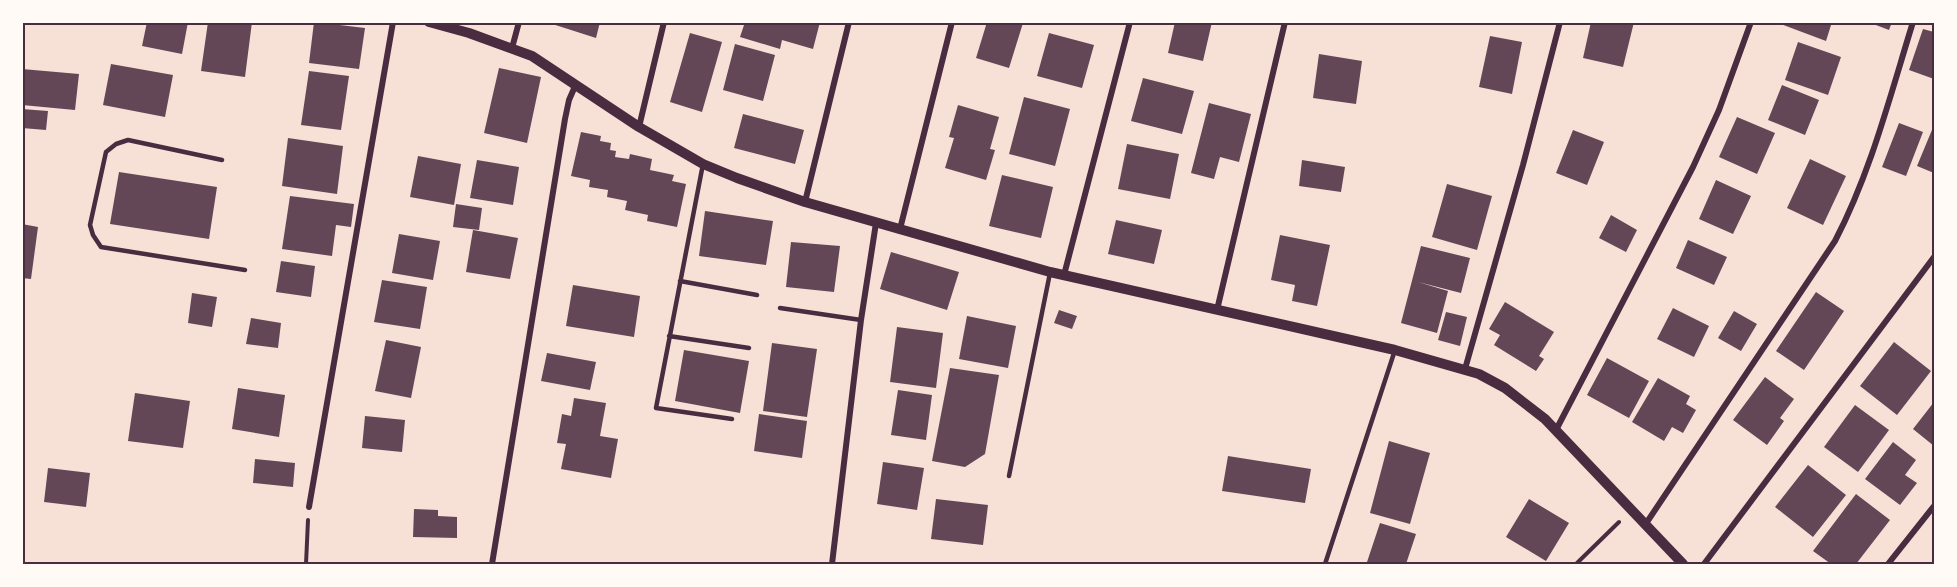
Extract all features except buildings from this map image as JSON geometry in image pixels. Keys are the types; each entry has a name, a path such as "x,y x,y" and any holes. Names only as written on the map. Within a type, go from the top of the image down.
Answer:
{"street":[{"path":"309,507 393,22"},
{"path":"429,22 469,33 532,56 639,127 703,164 805,202 1050,272 1395,350 1464,369 1505,388 1520,398 1556,430 1630,511 1683,564"},
{"path":"512,48 519,22"},
{"path":"639,127 664,22"},
{"path":"805,202 849,22"},
{"path":"900,230 952,22"},
{"path":"1064,275 1130,22"},
{"path":"1217,310 1286,22"},
{"path":"1464,369 1523,165 1560,22"},
{"path":"1556,430 1693,167 1719,110 1751,22"},
{"path":"1644,525 1835,241 1865,175 1913,22"},
{"path":"492,564 568,100 576,84"},
{"path":"832,564 861,320 876,223"},
{"path":"1704,564 1935,257"},
{"path":"1888,564 1935,506"}],"lane":[{"path":"222,160 128,140 116,144 106,152 90,225 101,247 244,270"},
{"path":"703,164 656,408 732,419"},
{"path":"1010,476 1050,272"},
{"path":"680,281 757,295"},
{"path":"780,308 861,320"},
{"path":"669,336 749,348"},
{"path":"1325,564 1395,350"}],"path":[{"path":"306,564 309,507"},
{"path":"1576,564 1630,511"}]}
